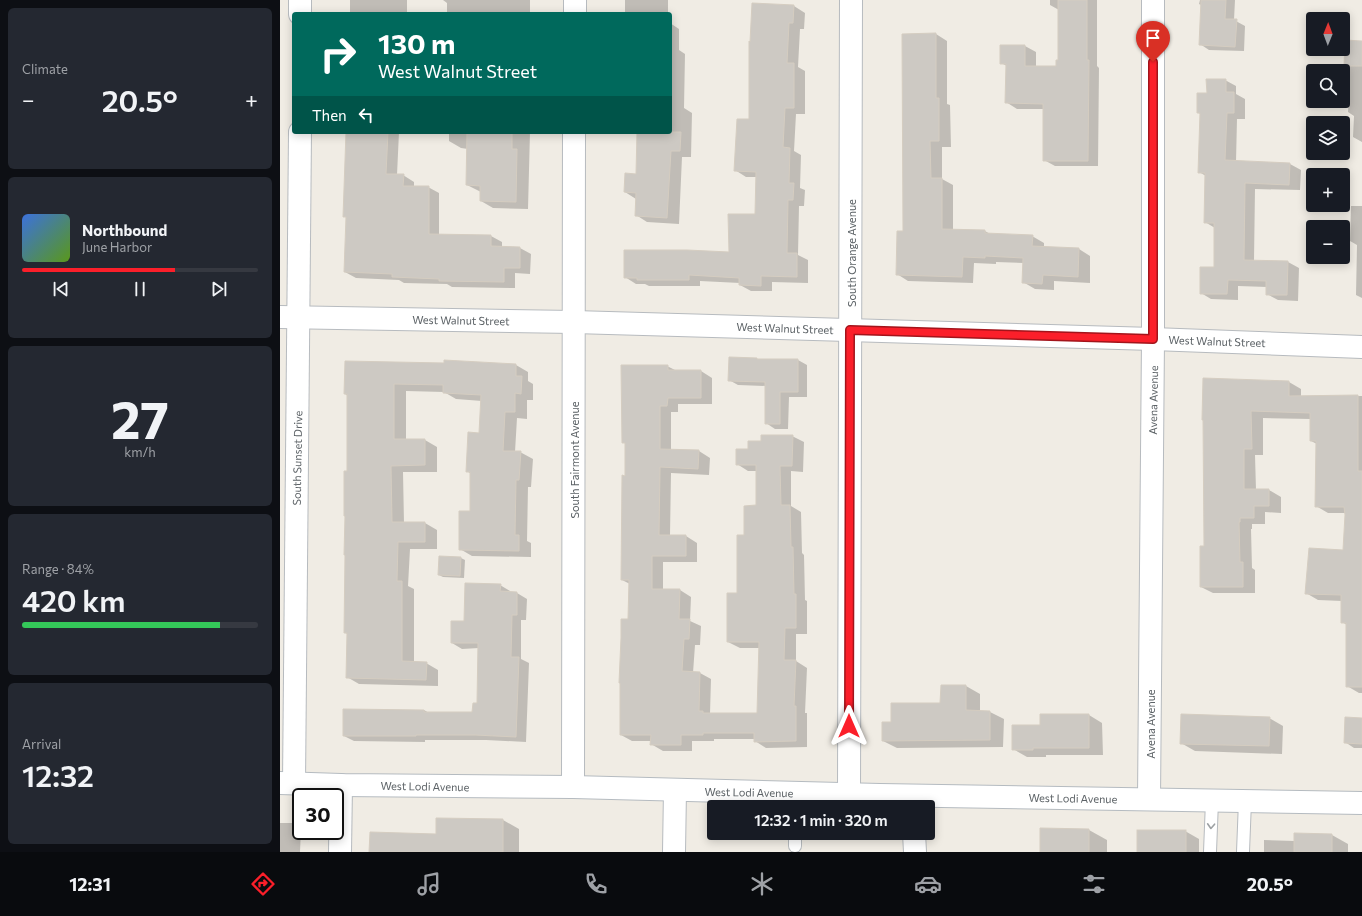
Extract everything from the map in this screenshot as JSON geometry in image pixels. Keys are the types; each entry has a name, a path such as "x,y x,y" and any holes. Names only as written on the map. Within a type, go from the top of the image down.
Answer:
{"street":[{"path":"300,0 300,12"},
{"path":"575,0 575,12"},
{"name":"South Orange Avenue","path":"849,794 851,0"},
{"name":"Avena Avenue","path":"1149,799 1153,339 1153,0"},
{"name":"South Sunset Drive","path":"287,783 289,317 300,134"},
{"name":"South Fairmont Avenue","path":"573,787 574,134"},
{"name":"West Walnut Street","path":"289,317 574,322 1153,339 1362,347"},
{"name":"West Lodi Avenue","path":"287,783 676,790 796,800 849,794 903,800"},
{"path":"340,852 341,785"},
{"path":"674,852 676,790"},
{"name":"West Lodi Avenue","path":"935,801 1149,799 1362,803"},
{"path":"914,840 915,852"}],"lane":[{"path":"1210,852 1212,801"},
{"path":"1243,852 1245,801"},
{"path":"795,840 795,846"}],"building":[{"path":"1058,0 1087,0 1087,60 1089,60 1088,161 1043,161 1043,104 1005,103 1006,64 1000,64 1000,45 1025,45 1025,66 1056,66 1056,60 1058,60"},
{"path":"1201,0 1226,0 1225,19 1237,19 1235,47 1199,45"},
{"path":"752,3 794,5 793,23 789,23 787,63 794,63 794,108 785,108 783,147 790,148 789,183 794,183 793,200 788,200 787,253 797,253 797,277 761,276 761,286 739,285 739,278 689,275 689,280 637,280 637,278 624,278 624,250 729,252 728,214 755,214 756,172 734,171 737,119 749,119 749,41 750,42"},
{"path":"936,33 936,98 939,98 939,141 930,141 931,178 942,178 942,229 985,230 985,233 1033,235 1032,246 1079,248 1078,277 1043,275 1042,284 1022,283 1023,258 985,256 985,258 963,257 962,277 896,275 897,231 903,231 902,34"},
{"path":"1350,40 1362,41 1362,66 1350,66 1350,64 1344,64 1344,56 1350,56"},
{"path":"1206,79 1226,79 1226,92 1234,92 1234,113 1227,113 1225,160 1290,163 1289,185 1245,183 1244,260 1288,261 1287,295 1266,295 1266,281 1228,280 1227,294 1200,294 1200,267 1214,267 1214,223 1204,223 1205,173 1198,173 1200,113 1197,113 1197,93 1207,93"},
{"path":"672,132 681,132 680,151 671,151 667,218 635,216 636,193 624,192 625,173 636,174 637,134 672,134"},
{"path":"346,134 388,134 386,174 404,174 403,186 429,186 429,234 491,235 491,246 520,247 520,268 504,268 504,282 439,281 439,279 392,277 392,274 344,272 346,217 343,217"},
{"path":"467,134 512,134 512,149 517,149 516,202 480,201 480,186 466,185"},
{"path":"729,357 798,359 798,392 780,392 780,424 765,424 765,382 728,381"},
{"path":"444,360 516,364 516,376 522,376 521,394 515,393 515,412 505,412 503,451 521,451 519,480 516,480 515,535 519,535 519,551 459,550 459,511 470,511 470,472 466,472 468,432 479,433 481,395 443,393 443,385 394,384 394,439 425,439 425,465 391,466 392,522 425,522 425,542 398,542 397,581 402,581 402,661 427,662 426,680 346,678 347,633 344,633 344,471 347,471 347,394 344,394 345,361 444,363"},
{"path":"621,365 668,365 668,370 701,370 701,398 668,398 667,406 660,406 660,449 699,450 698,469 660,467 659,535 686,535 686,556 652,556 652,589 680,589 679,619 690,619 689,639 684,639 682,671 700,672 699,711 703,711 703,713 757,713 759,642 727,642 727,593 737,593 737,535 744,535 744,506 756,505 756,465 736,465 736,449 748,449 748,441 761,441 761,435 793,435 792,466 780,466 781,505 790,505 794,594 796,594 796,628 785,628 784,660 796,660 794,706 796,706 796,741 754,742 754,733 703,733 703,735 681,735 681,745 650,745 651,735 620,735 619,683 621,619 628,619 629,580 621,580 622,475 625,476 625,443 622,443"},
{"path":"1203,378 1289,381 1289,396 1358,395 1358,471 1362,471 1362,687 1346,687 1346,623 1341,623 1341,595 1305,594 1309,548 1343,550 1345,515 1344,507 1315,507 1316,441 1310,441 1310,413 1251,411 1252,449 1244,449 1244,489 1269,489 1269,506 1254,506 1254,518 1240,518 1240,562 1243,562 1243,587 1200,587 1200,546 1204,546 1202,420"},
{"path":"439,556 461,557 460,576 438,575"},
{"path":"465,583 501,584 500,591 517,592 517,615 512,615 511,657 519,657 516,737 475,735 343,736 343,709 472,712 473,703 477,703 478,643 451,643 451,621 464,621"},
{"path":"941,685 966,685 966,710 990,711 990,740 882,741 882,722 891,722 891,703 940,703"},
{"path":"1040,714 1089,714 1089,748 1033,748 1033,750 1012,750 1012,725 1040,725"},
{"path":"1181,714 1270,717 1269,746 1180,744"},
{"path":"1345,717 1362,718 1362,744 1344,743"},
{"path":"436,818 503,819 503,852 369,852 370,832 436,834"},
{"path":"1040,828 1089,829 1089,852 1040,852"},
{"path":"1137,830 1186,830 1186,852 1137,852"},
{"path":"1294,833 1332,834 1332,852 1294,852"}],"route":[{"path":"849,726 850,330 1153,339 1153,62"}]}
